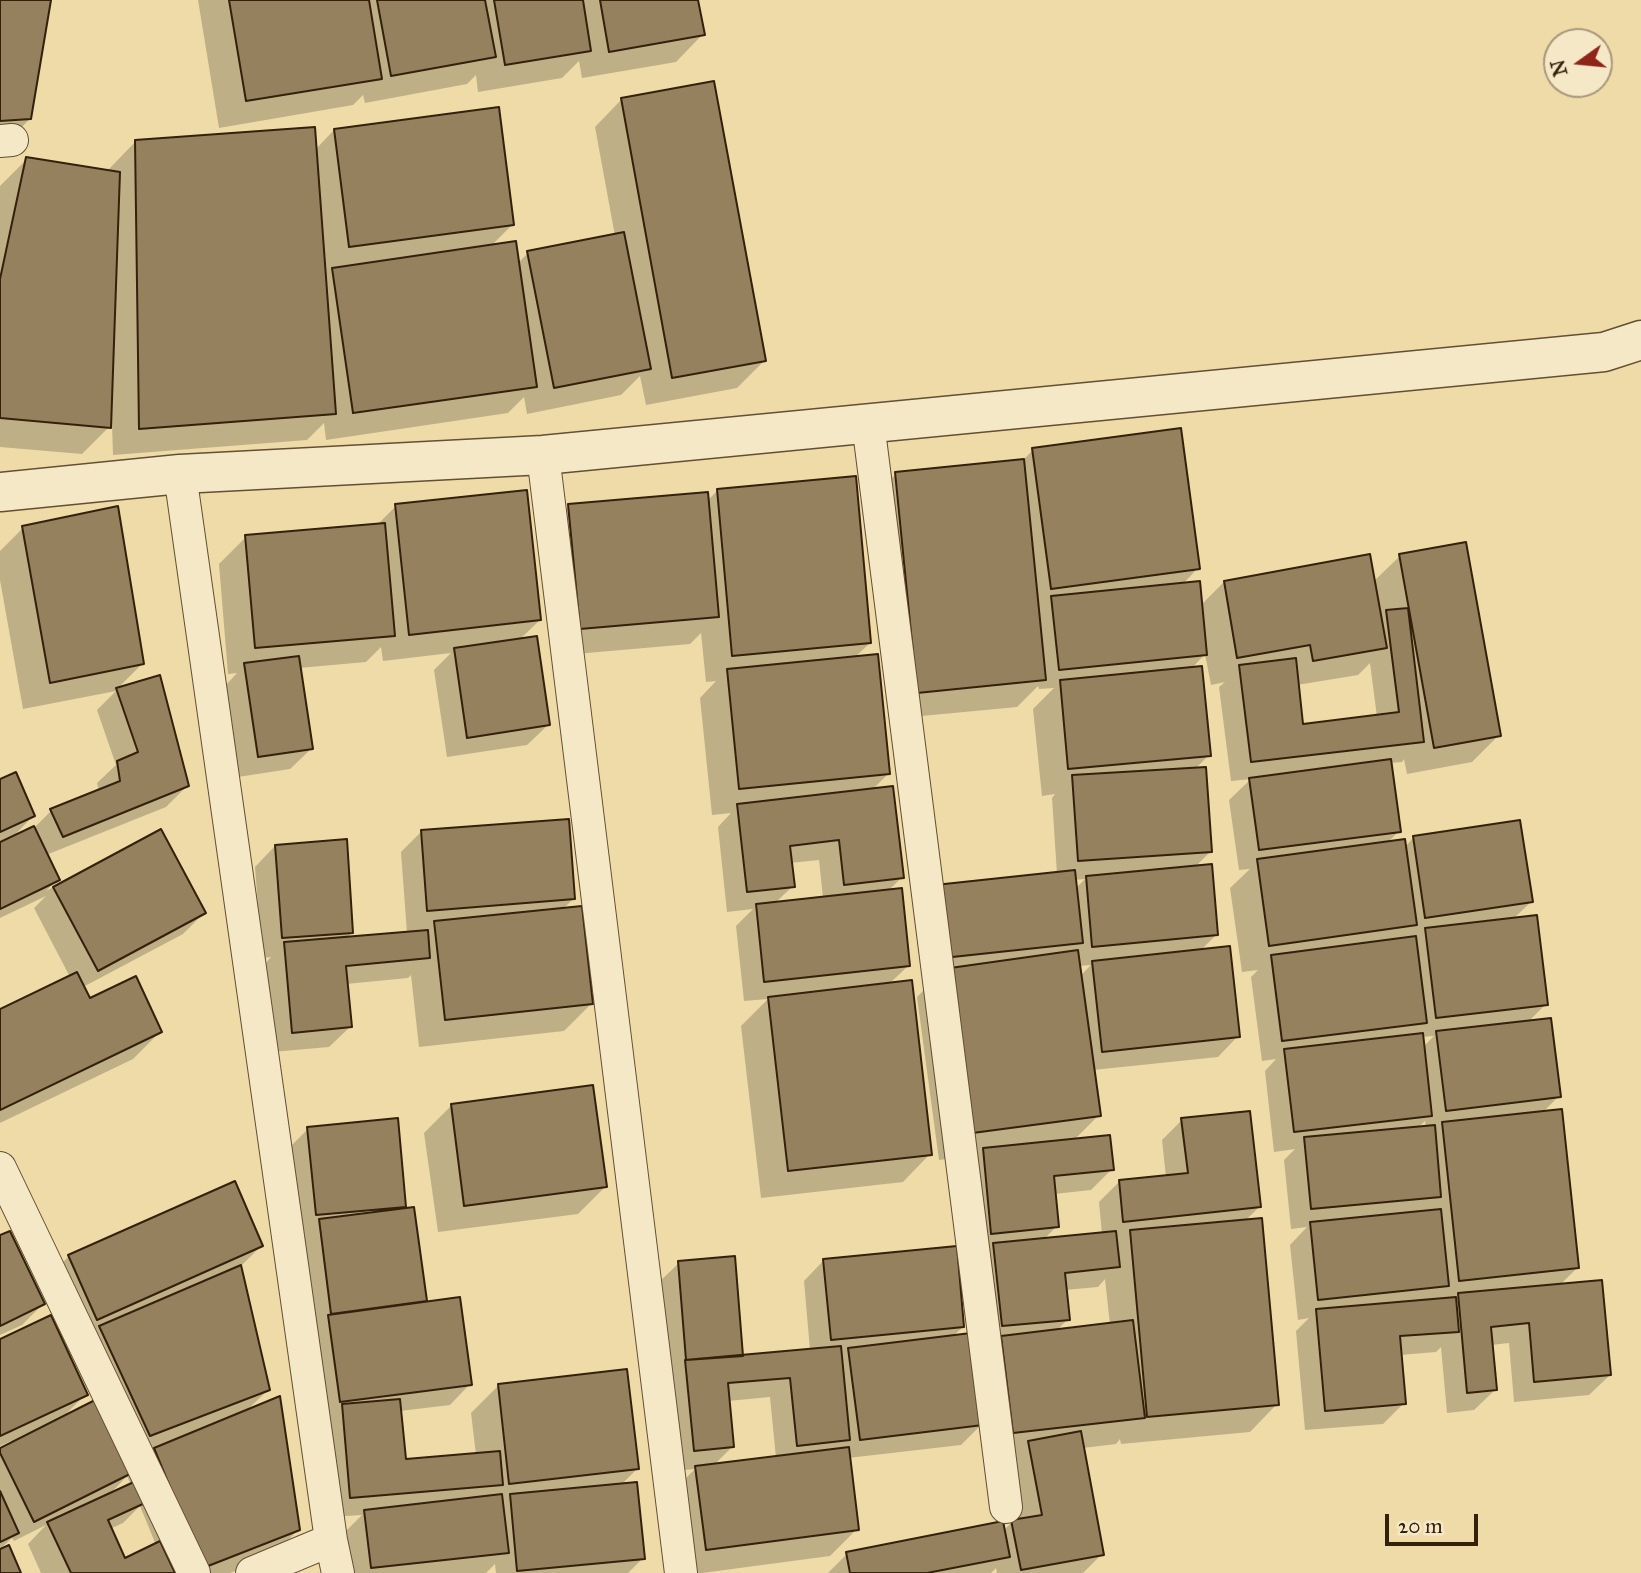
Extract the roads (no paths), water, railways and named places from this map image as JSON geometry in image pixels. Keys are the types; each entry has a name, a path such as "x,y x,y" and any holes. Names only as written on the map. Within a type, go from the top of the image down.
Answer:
{"street":[{"path":"0,492 180,474 543,455 1604,352 1641,340"},
{"path":"868,423 1006,1507"},
{"path":"543,455 681,1573"},
{"path":"180,474 331,1540 338,1573"},
{"path":"0,1168 194,1573"},
{"path":"252,1573 331,1540"}]}
